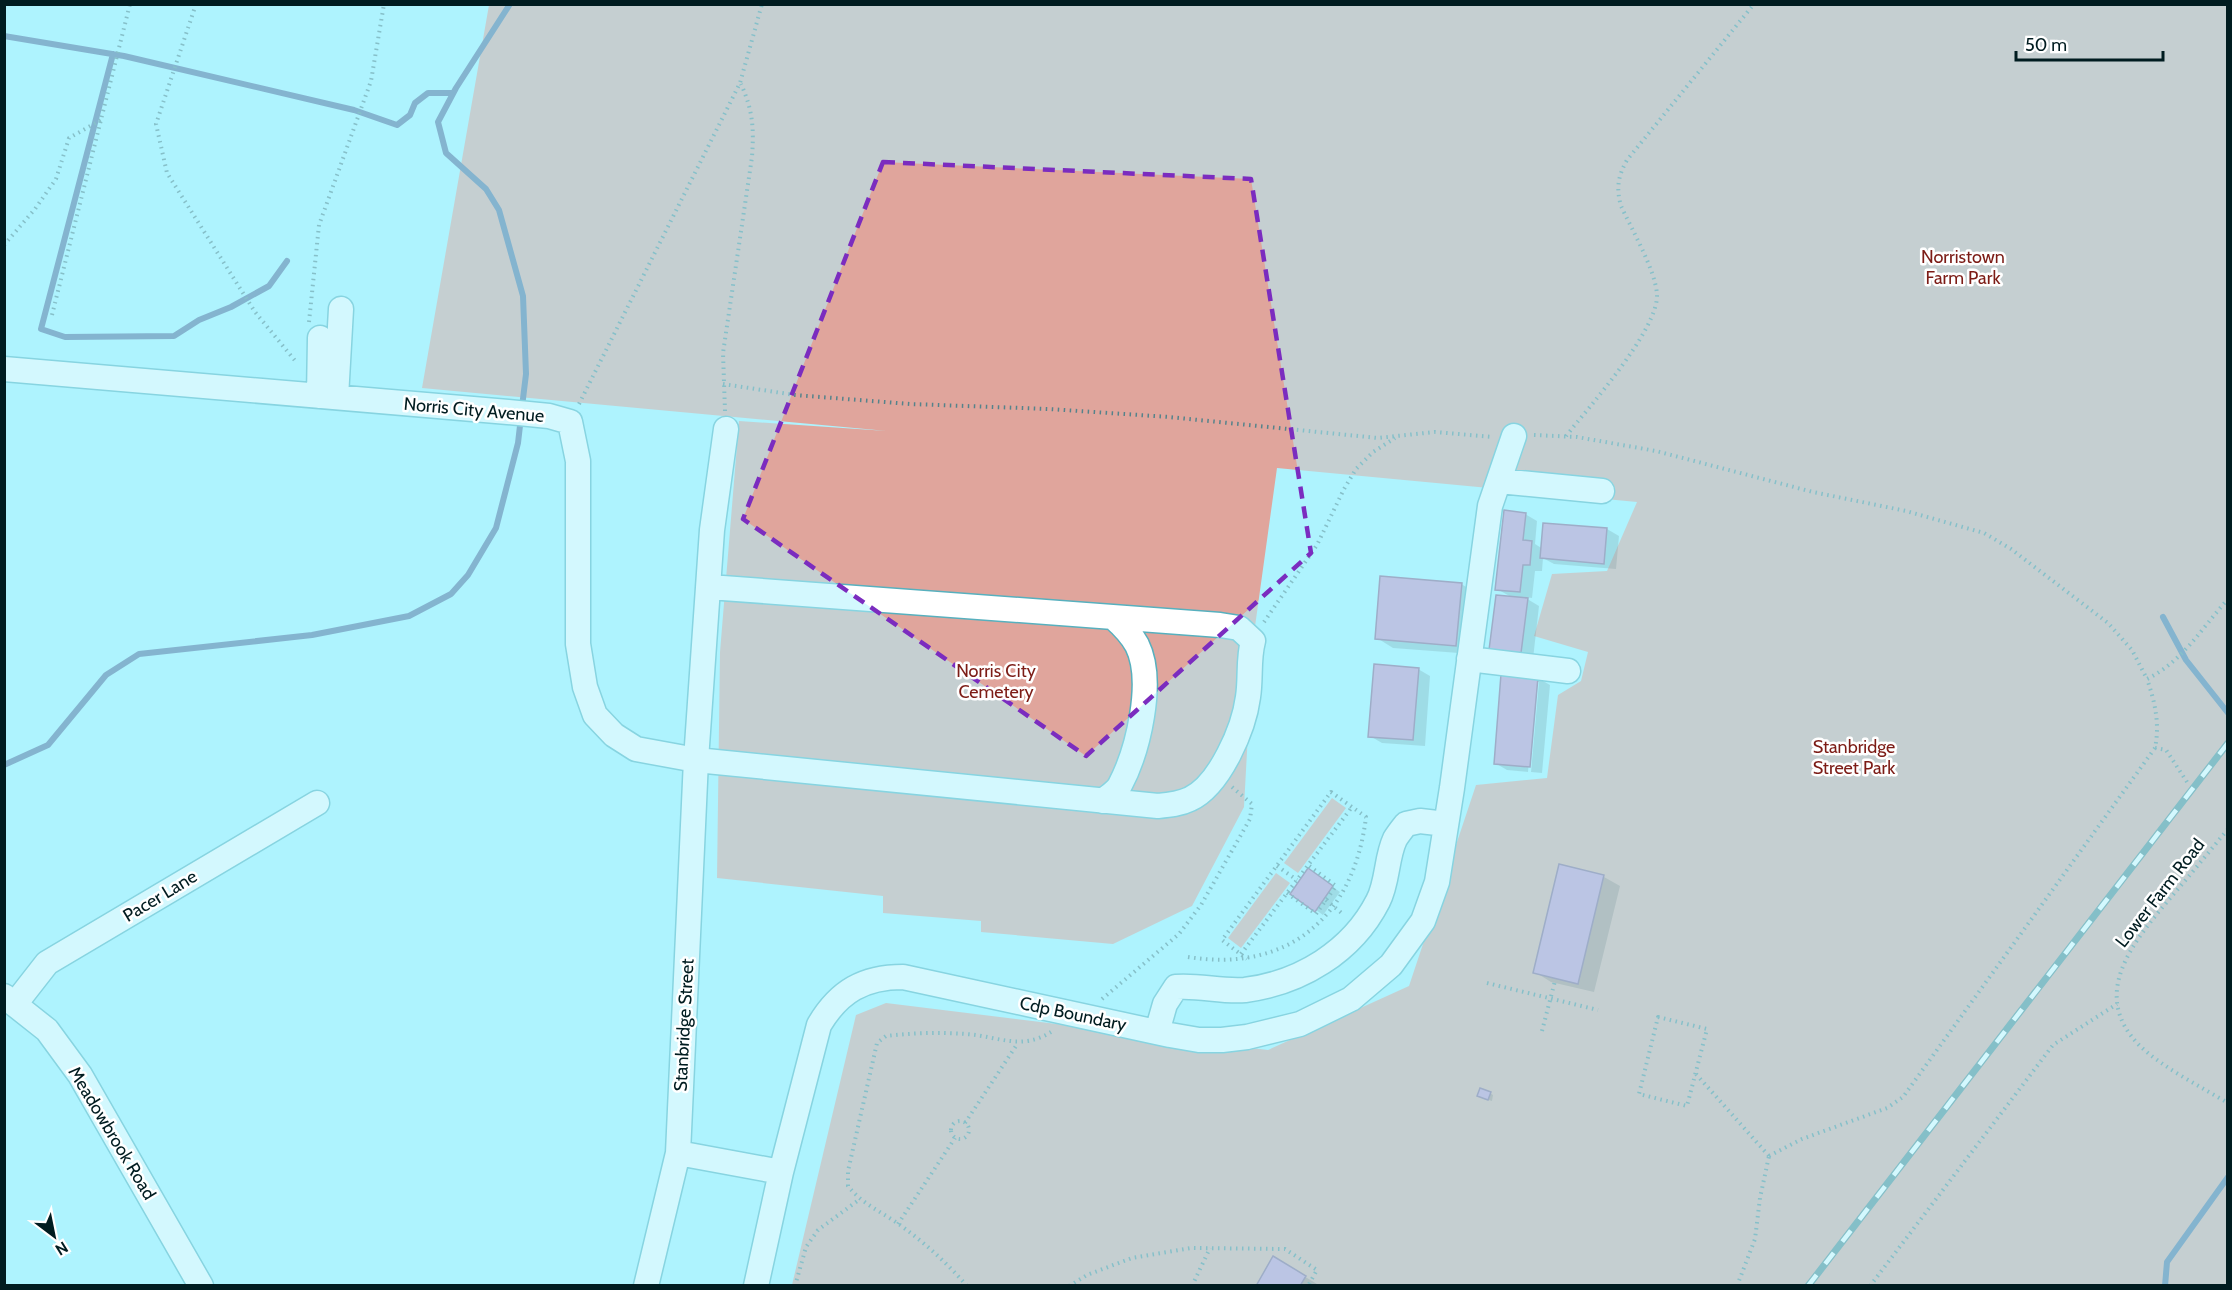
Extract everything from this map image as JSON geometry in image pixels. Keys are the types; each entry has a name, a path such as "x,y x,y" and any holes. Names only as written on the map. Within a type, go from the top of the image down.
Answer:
{"street":[{"path":"328,397 341,309"},
{"path":"314,331 328,397"},
{"name":"Norris City Avenue","path":"4,369 508,412 560,419 578,461 578,644 585,687 595,715 614,735 636,749 696,760 1103,801 1170,805 1192,799 1218,774 1239,732 1248,698 1250,652 1253,641"},
{"name":"Stanbridge Street","path":"646,1286 678,1153 696,760 712,530 726,429"},
{"name":"Cdp Boundary","path":"756,1286 781,1172 819,1025 828,1010 852,988 883,977 903,977 1157,1032 1199,1040 1222,1040 1246,1037 1300,1024 1351,999 1391,965 1423,921 1437,882 1490,506 1514,436"},
{"path":"1499,481 1602,491"},
{"path":"709,587 1220,625 1239,628 1253,641"},
{"path":"1103,801 1119,787 1137,739 1145,684 1137,646 1127,630 1113,617"},
{"path":"1469,659 1568,671"},
{"name":"Pacer Lane","path":"10,1000 47,963 317,803"},
{"path":"1157,1032 1165,1004 1176,987 1243,990 1288,981 1326,961 1357,932 1379,900 1395,840 1406,824 1420,821 1446,824"},
{"name":"Meadowbrook Road","path":"10,1000 47,1030 80,1075 201,1286"},
{"path":"678,1153 781,1172"}],"path":[{"path":"52,315 130,4"},
{"path":"196,4 156,124 167,173 255,312 302,368 303,357"},
{"path":"314,331 319,225 371,81 384,4"},
{"path":"560,419 740,83 762,4"},
{"path":"1565,436 1635,346 1649,321 1657,296 1652,276 1617,194 1620,172 1627,160 1754,4"},
{"path":"723,384 723,353 754,132 752,113 740,83"},
{"path":"4,245 35,209 56,179 69,138 101,120"},
{"path":"1253,641 1317,545 1356,469 1372,452 1397,437"},
{"path":"1769,1156 1802,1140 1887,1108 1903,1097 2155,748 2158,734 2156,711 2147,679"},
{"path":"2155,748 2166,750 2189,785"},
{"path":"1094,1005 1131,977 1179,934 1201,905 1250,819 1252,804 1218,774"},
{"path":"1188,957 1213,961 1247,959 1283,949 1315,927 1333,906 1352,872 1363,838 1366,817 1331,792 1222,940 1247,959"},
{"path":"1241,954 1352,807"},
{"name":"Lower Farm Road","path":"2228,829 2132,945 2118,976 2118,1004 2129,1032 2140,1045 2154,1057 2228,1103"},
{"path":"1287,893 1316,914 1336,886 1308,865"},
{"path":"1277,866 1297,880"},
{"path":"1326,900 1333,906"},
{"path":"1542,1031 1555,981"},
{"path":"1487,983 1598,1010"},
{"path":"1870,1286 2053,1045 2118,1004"},
{"path":"1658,1017 1707,1029 1696,1074 1687,1106 1639,1094 1645,1055 1658,1017"},
{"path":"967,1286 922,1241 860,1199 848,1186 848,1171 877,1043 886,1036 966,1034 1018,1042 1040,1039 1054,1030"},
{"path":"965,1123 1018,1042"},
{"path":"1696,1074 1769,1156"},
{"path":"957,1122 965,1123 969,1131 967,1136 962,1139 951,1134 952,1125 957,1122"},
{"path":"898,1224 956,1138"},
{"path":"1737,1286 1755,1239 1760,1197 1769,1156"},
{"path":"795,1286 806,1247 818,1230 860,1199"},
{"path":"1192,1286 1210,1248"},
{"path":"1069,1286 1087,1275 1132,1258 1210,1248 1285,1249 1317,1270 1308,1286"}],"highlighted area":[{"path":"883,162 1251,179 1311,553 1086,756 743,519"}],"green space":[{"name":"Norristown Farm Park","path":"489,5 2227,5 2227,1285 792,1285 856,1015 886,1003 1268,1050 1409,986 1476,785 1547,778 1558,695 1581,681 1588,652 1534,636 1552,574 1607,571 1637,502 1277,468 1253,641 1244,807 1192,906 1113,944 981,932 981,921 883,913 883,896 717,878 720,652 739,421 887,431 422,388"},
{"path":"1332,798 1346,808 1298,873 1284,863"},
{"path":"1276,873 1290,883 1241,948 1228,938"}],"building":[{"path":"1504,510 1526,513 1523,540 1532,541 1530,565 1523,565 1520,592 1495,590"},
{"path":"1543,523 1607,528 1604,564 1540,558"},
{"path":"1380,576 1462,583 1456,646 1375,639"},
{"path":"1496,595 1528,598 1521,653 1489,650"},
{"path":"1374,664 1419,668 1413,740 1368,737"},
{"path":"1501,674 1538,677 1530,767 1494,764"},
{"path":"1559,864 1604,875 1578,984 1533,973"},
{"path":"1308,868 1333,886 1315,912 1290,894"},
{"path":"1480,1088 1491,1092 1488,1100 1477,1096"},
{"path":"1273,1256 1306,1276 1300,1286 1256,1286"}],"waterway":[{"path":"510,4 456,88 438,122 446,153 486,189 499,210 523,296 526,374 522,407"},
{"path":"4,36 124,56 354,110 397,125 410,115 415,103 428,93 453,93"},
{"path":"113,54 41,329 65,337 174,336 199,320 231,307 269,286 287,261"},
{"path":"4,765 48,745 106,675 139,654 312,635 409,616 451,594 468,575 496,528 518,443 521,417"},
{"path":"2163,617 2186,660 2228,713"},
{"path":"2165,1286 2167,1262 2228,1177"}],"railway":[{"path":"1808,1286 2228,743"}],"park label":[{"name":"Norris City Cemetery","path":"996,681"},
{"name":"Stanbridge Street Park","path":"1854,757"}]}
